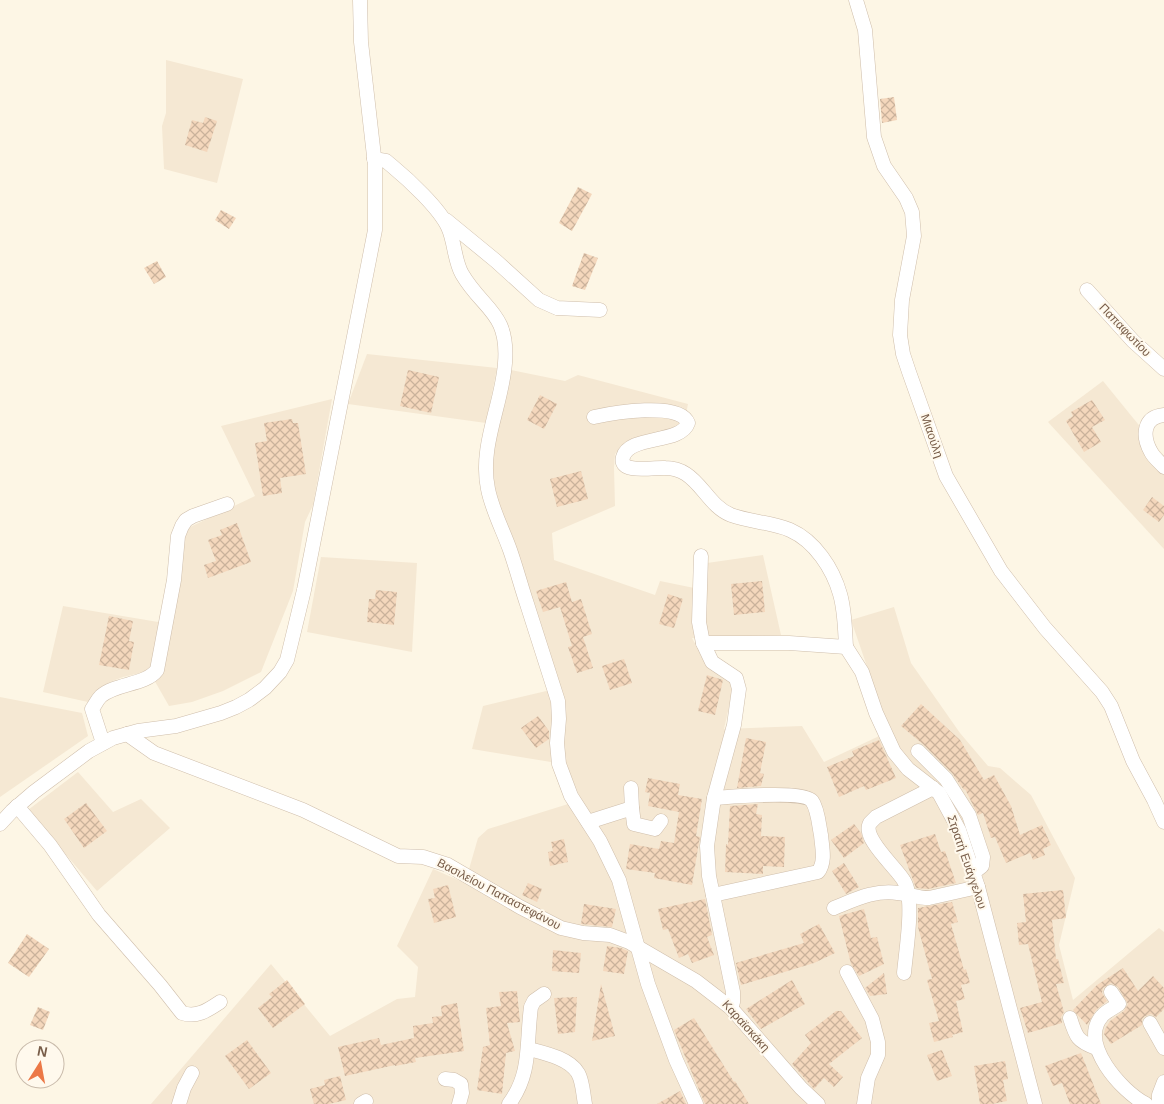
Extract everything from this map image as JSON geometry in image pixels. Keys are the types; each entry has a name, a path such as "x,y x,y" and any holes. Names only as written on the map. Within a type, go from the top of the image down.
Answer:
{"street":[{"path":"0,824 17,806 70,764 103,742 127,734 176,726 236,707 253,698 265,688 280,672 287,660 304,590 375,230 374,159 361,42 360,0"},
{"name":"Μιαούλη","path":"856,0 865,30 874,137 878,153 884,166 906,198 914,221 914,236 902,300 900,335 903,354 938,456 946,476 1001,571 1045,628 1102,692 1111,706 1132,761 1164,822"},
{"path":"374,159 386,161 392,166 443,218 496,261 539,300 557,308 600,310"},
{"path":"443,218 451,234 460,269 490,308 501,327 504,337 505,363 502,384 487,450 487,485 492,505 510,549 558,701 557,743 559,764 571,796 600,841 619,880 637,947 668,1038 696,1104"},
{"name":"Παπαφωτίου","path":"1087,290 1132,341 1164,369"},
{"path":"594,417 639,410 662,411 685,418 688,423 684,430 652,440 626,452 622,459 625,465 634,469 666,468 678,470 692,478 709,499 730,515 789,530 810,544 828,566 841,596 846,647 789,643 703,643"},
{"path":"1164,415 1153,419 1145,429 1151,452 1164,467"},
{"path":"103,742 92,709 97,701 109,691 154,674 157,670 174,580 178,536 182,526 186,520 193,516 227,504"},
{"path":"701,556 699,615 703,643 712,662 736,678 739,689 734,724 714,798 707,846 708,868 732,992 733,1002 731,1008"},
{"name":"Στρατή Ευάγγελου","path":"846,647 862,672 876,713 894,752 908,769 934,788 944,800 959,830 978,887 1035,1104"},
{"name":"Βασιλείου Παπαστεφάνου","path":"127,734 154,754 303,810 388,852 398,856 423,857 448,865 520,907 561,928 583,933 610,935 637,947"},
{"path":"918,751 946,779 969,815 983,858 982,866 973,873"},
{"path":"631,788 634,824 655,829 661,821"},
{"path":"904,973 910,896 905,881 874,842 869,829 870,823 876,817 934,788"},
{"path":"713,895 818,872 823,859 815,810 812,801 806,797 778,795 714,798"},
{"path":"17,806 50,845 99,915 182,1013 193,1015 200,1013 220,1002"},
{"path":"588,822 632,808"},
{"path":"834,908 872,894 897,892 910,896 929,898 978,887"},
{"name":"Καραϊσκάκη","path":"637,947 696,981 731,1008 796,1083 818,1104"},
{"path":"847,972 872,1019 878,1042 878,1055 868,1078 864,1104"},
{"path":"1111,992 1118,1004 1102,1016 1096,1029 1096,1048 1105,1064 1120,1083 1132,1095 1146,1104"},
{"path":"509,1104 521,1084 529,1049 531,1007 534,1001 544,994"},
{"path":"1070,1018 1076,1037 1096,1048"},
{"path":"1150,1023 1164,1048"},
{"path":"529,1049 556,1057 574,1068 580,1079 584,1104"},
{"path":"179,1104 184,1088 192,1073"},
{"path":"444,1079 454,1080 461,1084 459,1104"},
{"path":"1159,1104 1159,1095 1164,1082"}],"shaded area":[{"path":"166,60 243,79 217,183 164,169 162,126 166,113"},
{"path":"367,354 497,368 486,423 348,404"},
{"path":"511,370 565,381 578,375 688,404 686,414 678,427 632,442 619,449 615,454 614,468 615,506 552,533 554,560 655,595 660,581 704,590 707,563 763,555 781,635 692,638 705,662 730,678 733,689 724,729 802,726 824,762 892,730 882,710 851,620 894,607 911,663 960,733 988,766 1000,768 1031,795 1075,878 1059,945 1073,1000 1159,928 1164,932 1164,1104 151,1104 271,964 330,1036 397,999 415,997 418,967 397,946 433,869 465,883 478,838 488,829 581,800 570,774 551,762 472,749 483,706 559,688 494,496 489,470"},
{"path":"1103,381 1164,456 1164,549 1048,422"},
{"path":"332,399 313,505 305,522 293,591 261,672 223,691 192,702 169,706 149,671 110,682 88,702 43,692 63,606 170,624 186,529 255,496 221,426"},
{"path":"321,557 417,563 412,652 307,632"},
{"path":"0,697 82,713 88,736 0,797"},
{"path":"78,772 113,812 141,799 170,828 97,891 28,810"}],"building":[{"path":"894,97 897,120 882,123 880,99"},
{"path":"205,117 217,121 207,152 185,145 192,120 203,123"},
{"path":"578,187 592,194 572,231 559,223"},
{"path":"221,210 236,218 229,229 215,220"},
{"path":"584,253 598,258 585,290 572,286"},
{"path":"157,261 166,277 154,284 144,268"},
{"path":"408,370 439,377 431,413 400,406"},
{"path":"540,395 557,404 544,429 527,420"},
{"path":"1092,400 1105,420 1092,427 1101,442 1084,452 1066,421 1073,416 1071,412"},
{"path":"292,419 293,423 298,423 306,474 280,478 282,493 263,496 255,443 267,441 264,423"},
{"path":"581,471 588,499 557,507 550,479"},
{"path":"1152,497 1164,506 1164,515 1159,522 1143,510"},
{"path":"237,523 251,562 208,578 204,565 216,561 208,540 222,535 220,530"},
{"path":"762,581 765,612 734,615 731,584"},
{"path":"566,582 572,602 581,599 592,634 583,637 593,668 577,673 568,647 572,646 560,607 543,612 536,591"},
{"path":"376,590 397,592 394,625 367,622 369,599 375,599"},
{"path":"668,594 683,599 674,628 659,624"},
{"path":"109,616 133,621 129,641 134,642 129,670 99,665"},
{"path":"624,659 632,683 610,690 602,666"},
{"path":"707,675 723,680 715,715 698,711"},
{"path":"921,704 960,740 984,780 994,775 1011,806 1020,835 1042,825 1051,845 1043,849 1045,855 1033,860 1030,853 1006,863 995,837 991,838 983,813 978,815 965,789 924,745 901,726"},
{"path":"538,716 549,731 549,739 536,748 521,728"},
{"path":"746,738 766,742 760,773 764,774 761,786 737,788"},
{"path":"879,740 896,778 866,790 864,786 839,797 827,767 854,756 852,751"},
{"path":"648,778 680,784 678,795 702,799 696,836 700,837 692,885 654,878 655,873 626,869 630,844 659,849 661,841 674,843 679,812 648,806 650,793 645,792"},
{"path":"86,803 107,831 84,848 64,819"},
{"path":"758,804 756,814 762,815 761,836 785,837 784,867 763,866 763,874 725,872 730,806"},
{"path":"854,824 861,833 864,843 844,858 831,840"},
{"path":"935,834 941,852 945,851 956,883 928,889 916,888 900,845"},
{"path":"564,839 568,862 550,866 548,852 553,851 551,842"},
{"path":"844,863 859,887 846,894 832,871"},
{"path":"528,883 542,889 537,902 522,895"},
{"path":"448,885 456,917 434,923 428,899 435,898 433,889"},
{"path":"1063,890 1066,918 1052,920 1056,959 1058,959 1064,983 1056,984 1064,1012 1061,1017 1062,1023 1028,1033 1020,1008 1042,1002 1028,944 1019,945 1017,923 1026,922 1023,894"},
{"path":"705,899 712,935 707,937 714,955 692,963 688,954 679,958 668,929 663,930 658,909"},
{"path":"952,902 958,922 951,924 964,970 966,969 970,983 961,985 965,999 956,1001 963,1032 934,1042 929,1023 939,1021 927,980 932,979 918,927 918,908"},
{"path":"584,904 616,909 612,927 581,924"},
{"path":"864,909 871,938 877,937 884,964 859,976 851,964 839,916"},
{"path":"819,924 835,953 814,963 741,985 736,963 804,943 800,934"},
{"path":"27,934 49,949 29,977 8,963"},
{"path":"607,946 628,951 624,974 603,971"},
{"path":"553,950 581,953 579,973 552,971"},
{"path":"1123,968 1138,991 1153,976 1164,988 1164,1009 1156,1017 1151,1014 1145,1016 1142,1019 1142,1025 1111,1044 1104,1034 1105,1029 1110,1021 1124,1011 1128,1004 1118,987 1111,983 1103,988 1102,993 1107,1001 1096,1010 1087,1025 1073,1010 1097,985"},
{"path":"884,973 887,994 870,996 865,988"},
{"path":"287,980 305,1004 273,1028 258,1008 272,997 269,994"},
{"path":"792,980 805,1004 761,1029 746,1009"},
{"path":"601,984 615,1036 592,1041"},
{"path":"517,991 520,1022 507,1023 515,1051 506,1053 502,1094 477,1090 483,1047 490,1045 486,1008 501,1006 499,992"},
{"path":"577,997 575,1032 558,1034 554,998"},
{"path":"457,1003 464,1051 415,1058 416,1062 345,1076 338,1047 379,1038 381,1045 414,1038 413,1026 433,1023 432,1017 442,1016 441,1006"},
{"path":"38,1007 50,1012 43,1030 30,1025"},
{"path":"836,1011 841,1011 862,1038 829,1064 843,1077 834,1087 824,1078 814,1089 792,1064 811,1043 805,1035"},
{"path":"694,1018 749,1104 705,1104 674,1030"},
{"path":"247,1040 271,1073 249,1089 225,1056"},
{"path":"942,1050 952,1076 937,1081 927,1055"},
{"path":"1081,1053 1101,1104 1070,1104 1062,1083 1053,1086 1045,1066"},
{"path":"1005,1061 1008,1079 1003,1080 1007,1101 980,1104 974,1066"},
{"path":"340,1076 346,1100 329,1104 314,1104 310,1089 325,1085 324,1080"},
{"path":"680,1091 686,1104 657,1104"}]}
